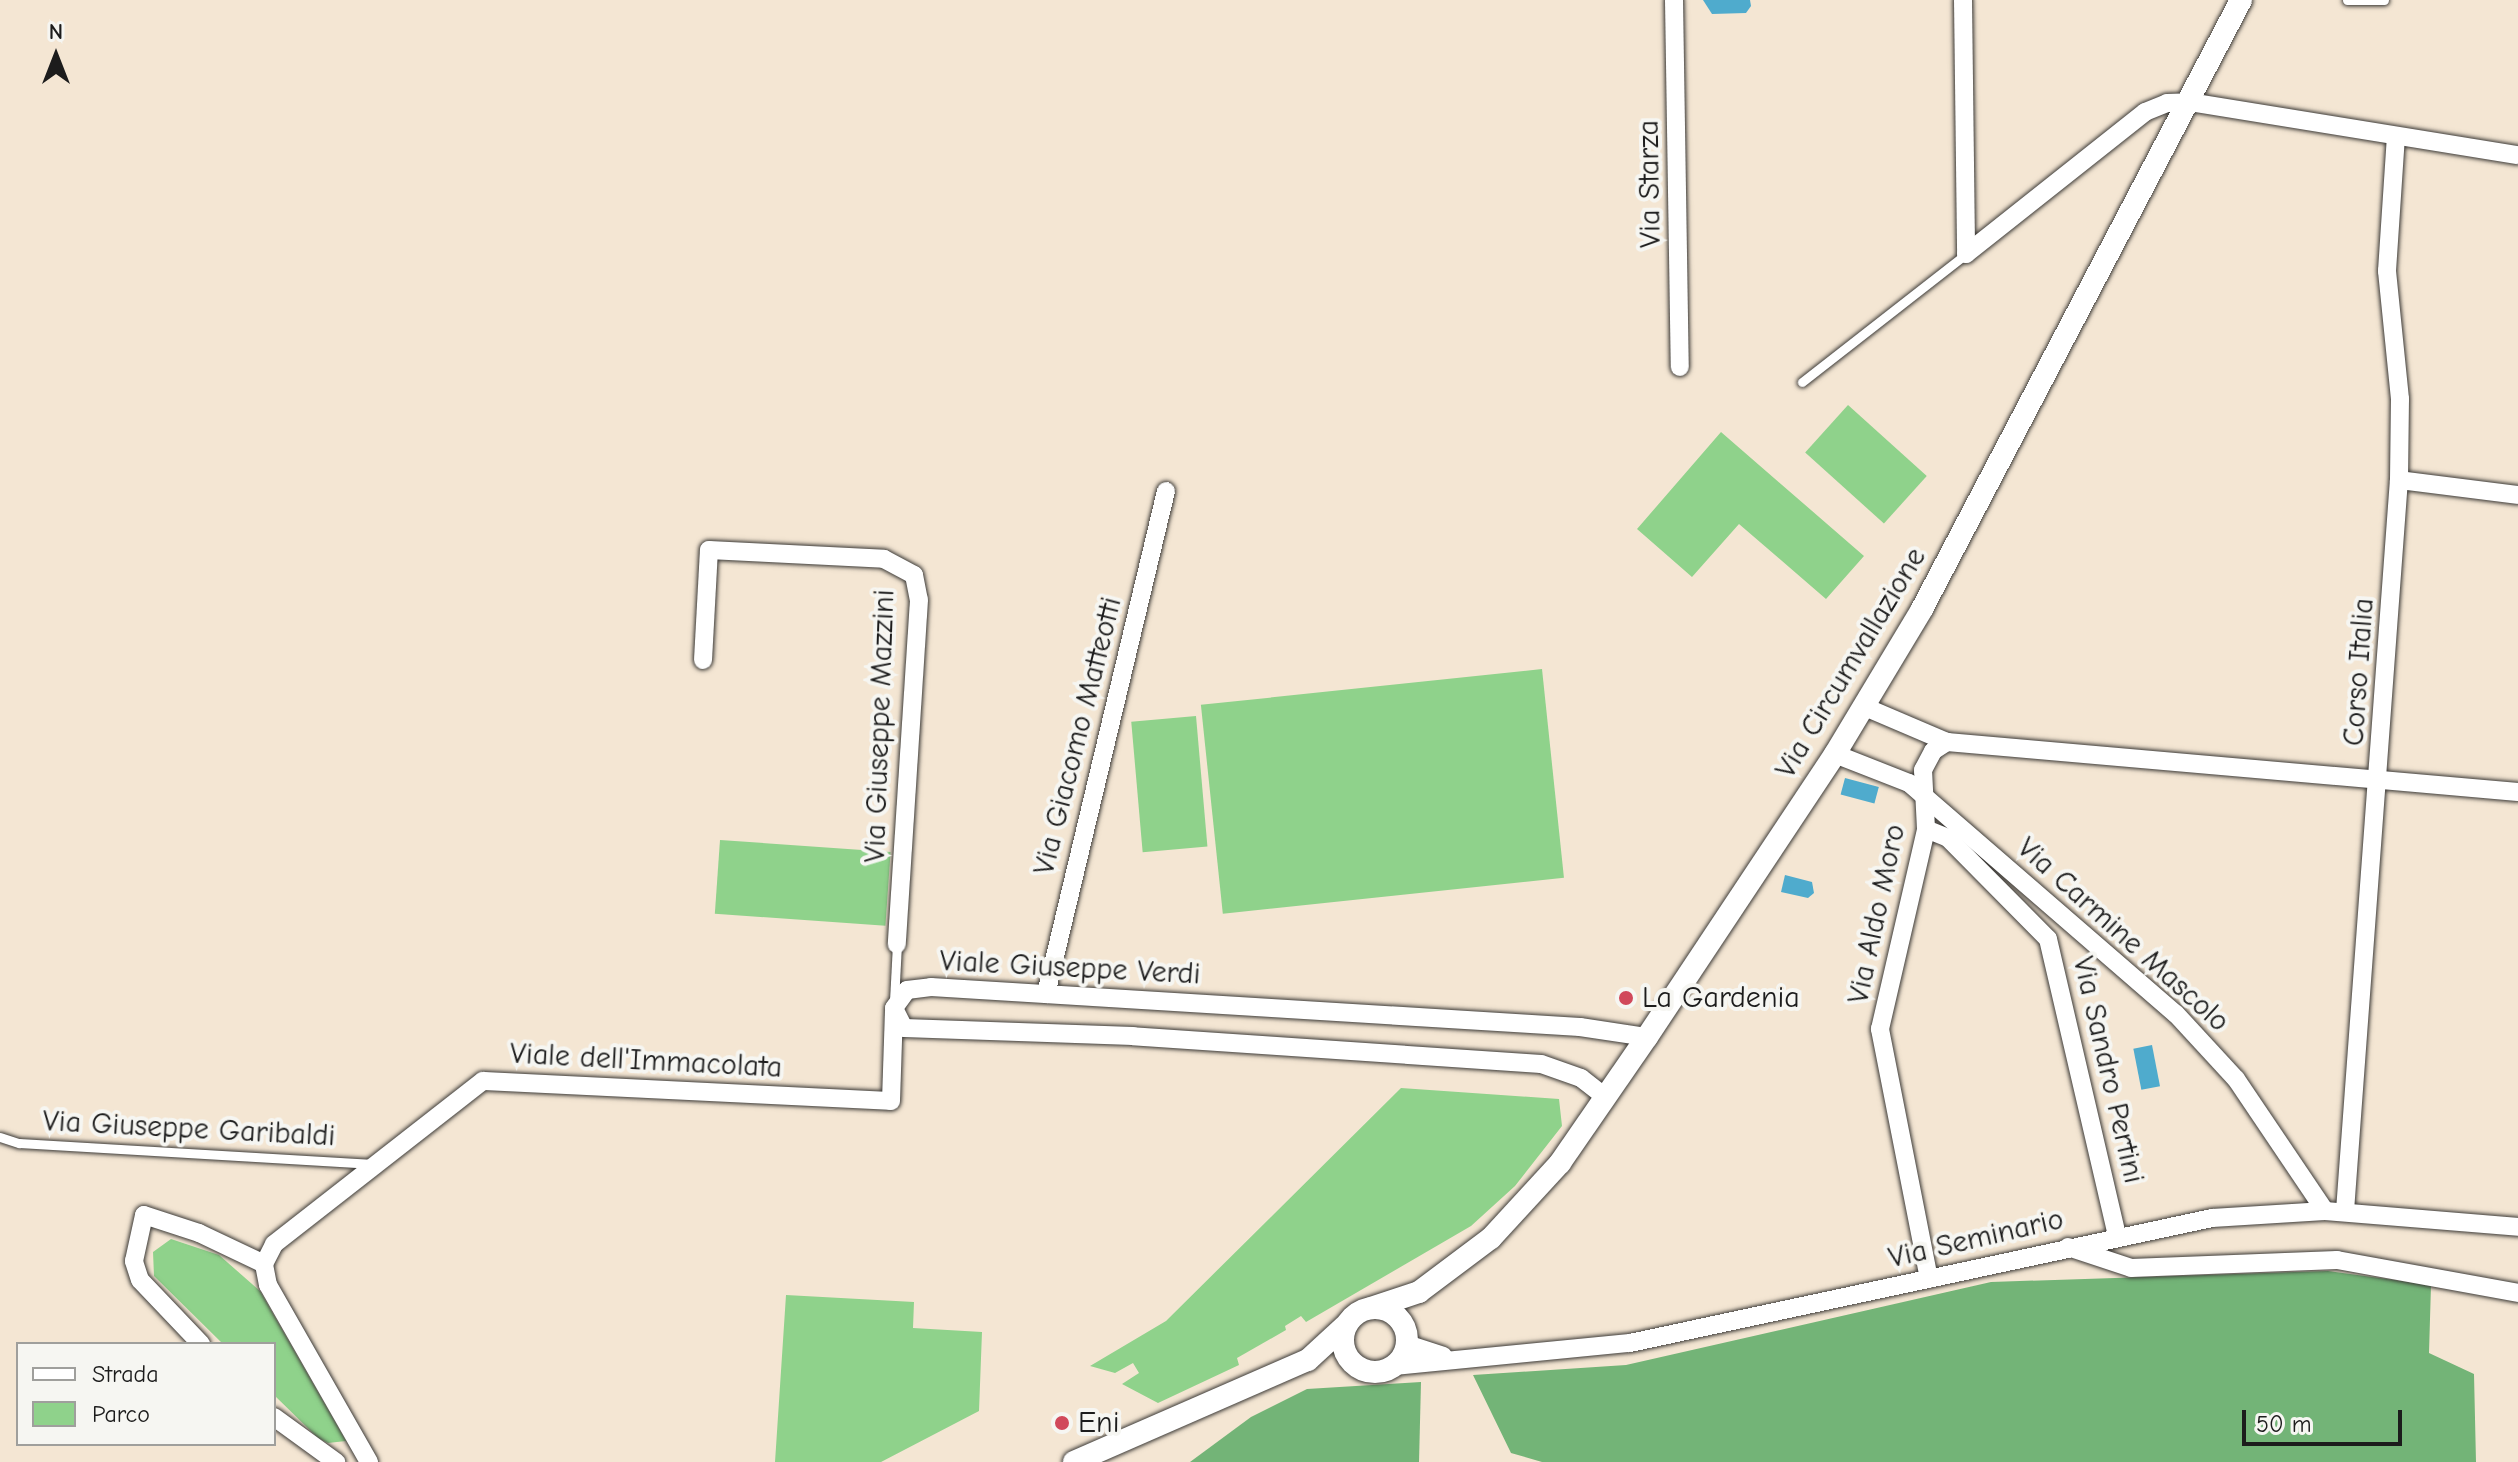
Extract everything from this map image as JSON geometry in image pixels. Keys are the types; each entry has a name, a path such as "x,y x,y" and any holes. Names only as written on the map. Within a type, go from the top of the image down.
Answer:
{"street":[{"name":"Via Starza","path":"1674,0 1680,367"},
{"path":"1963,0 1966,254"},
{"name":"Via Circumvallazione","path":"1371,1308 1419,1292 1491,1238 1560,1163 1647,1037 1865,707 1995,478 2241,0"},
{"path":"1966,254 2145,112 2190,102 2518,155"},
{"name":"Corso Italia","path":"2345,1211 2380,779 2399,480 2400,399 2387,271 2396,136"},
{"path":"2399,480 2518,495"},
{"name":"Via Giacomo Matteotti","path":"1046,994 1166,491"},
{"name":"Via Giuseppe Mazzini","path":"703,660 709,550 884,559 914,575 919,600 897,944"},
{"path":"1865,707 1947,742 2518,792"},
{"name":"Via Aldo Moro","path":"1929,1279 1880,1029 1926,829 1927,797 1923,770 1933,751 1947,742"},
{"name":"Via Carmine Mascolo","path":"1835,754 1869,764 1927,797 2176,1014 2236,1079 2325,1211"},
{"name":"Via Sandro Pertini","path":"1926,829 1948,838 2048,939 2117,1235"},
{"name":"Viale Giuseppe Verdi","path":"894,1008 907,990 931,987 1580,1027 1647,1037"},
{"path":"894,1008 904,1028 1149,1037 1541,1064 1581,1078 1604,1096"},
{"name":"Viale dell'Immacolata","path":"264,1264 274,1244 483,1081 891,1101 894,1008"},
{"name":"Via Seminario","path":"1394,1366 1449,1358 1630,1343 2117,1235 2212,1218 2345,1211 2518,1227"},
{"path":"199,1342 140,1280 134,1261 144,1215 199,1233 264,1264 268,1285 369,1462"},
{"path":"2068,1247 2131,1268 2337,1260 2518,1293"},
{"path":"1308,1360 1355,1366 1375,1373 1394,1366 1419,1292"},
{"path":"1074,1462 1308,1360 1345,1326 1371,1308 1392,1312 1406,1336"},
{"path":"1345,1326 1343,1348 1355,1366"},
{"name":"Via Seminario","path":"1406,1336 1449,1358"},
{"path":"276,1418 336,1462"}],"lane":[{"path":"2347,0 2384,0"},
{"path":"1802,382 1966,254"},
{"name":"Via Giuseppe Mazzini","path":"894,1008 897,944"},
{"name":"Via Giuseppe Garibaldi","path":"0,1137 19,1143 377,1164"}],"green space":[{"path":"1848,405 1927,476 1884,523 1805,453"},
{"path":"1721,432 1864,556 1826,599 1739,524 1692,577 1637,529"},
{"path":"1542,669 1564,878 1223,914 1201,705"},
{"path":"1196,716 1207,847 1143,852 1131,722"},
{"path":"720,840 891,852 885,926 715,914"},
{"path":"1401,1088 1559,1099 1562,1126 1515,1186 1471,1226 1306,1322 1301,1316 1285,1326 1286,1330 1237,1358 1239,1365 1158,1403 1122,1384 1139,1373 1133,1363 1115,1373 1090,1366 1166,1321"},
{"path":"171,1239 219,1255 260,1291 346,1441 328,1443 318,1438 276,1397 276,1342 221,1342 154,1276 153,1252"},
{"path":"2328,1271 2431,1285 2429,1353 2474,1374 2476,1462 1542,1462 1511,1453 1473,1375 1626,1365 1991,1282"},
{"path":"786,1295 914,1302 913,1328 982,1332 979,1411 881,1462 775,1462"},
{"path":"1421,1382 1419,1462 1190,1462 1251,1417 1307,1389"}],"water":[{"path":"1703,0 1750,0 1751,6 1746,13 1712,14"},
{"path":"1845,778 1879,787 1874,803 1841,794"},
{"path":"1785,875 1812,882 1814,893 1808,898 1781,892"},
{"path":"2152,1045 2160,1086 2141,1090 2133,1049"}],"place":[{"name":"La Gardenia","path":"1626,998"},
{"name":"Eni","path":"1062,1423"}]}
